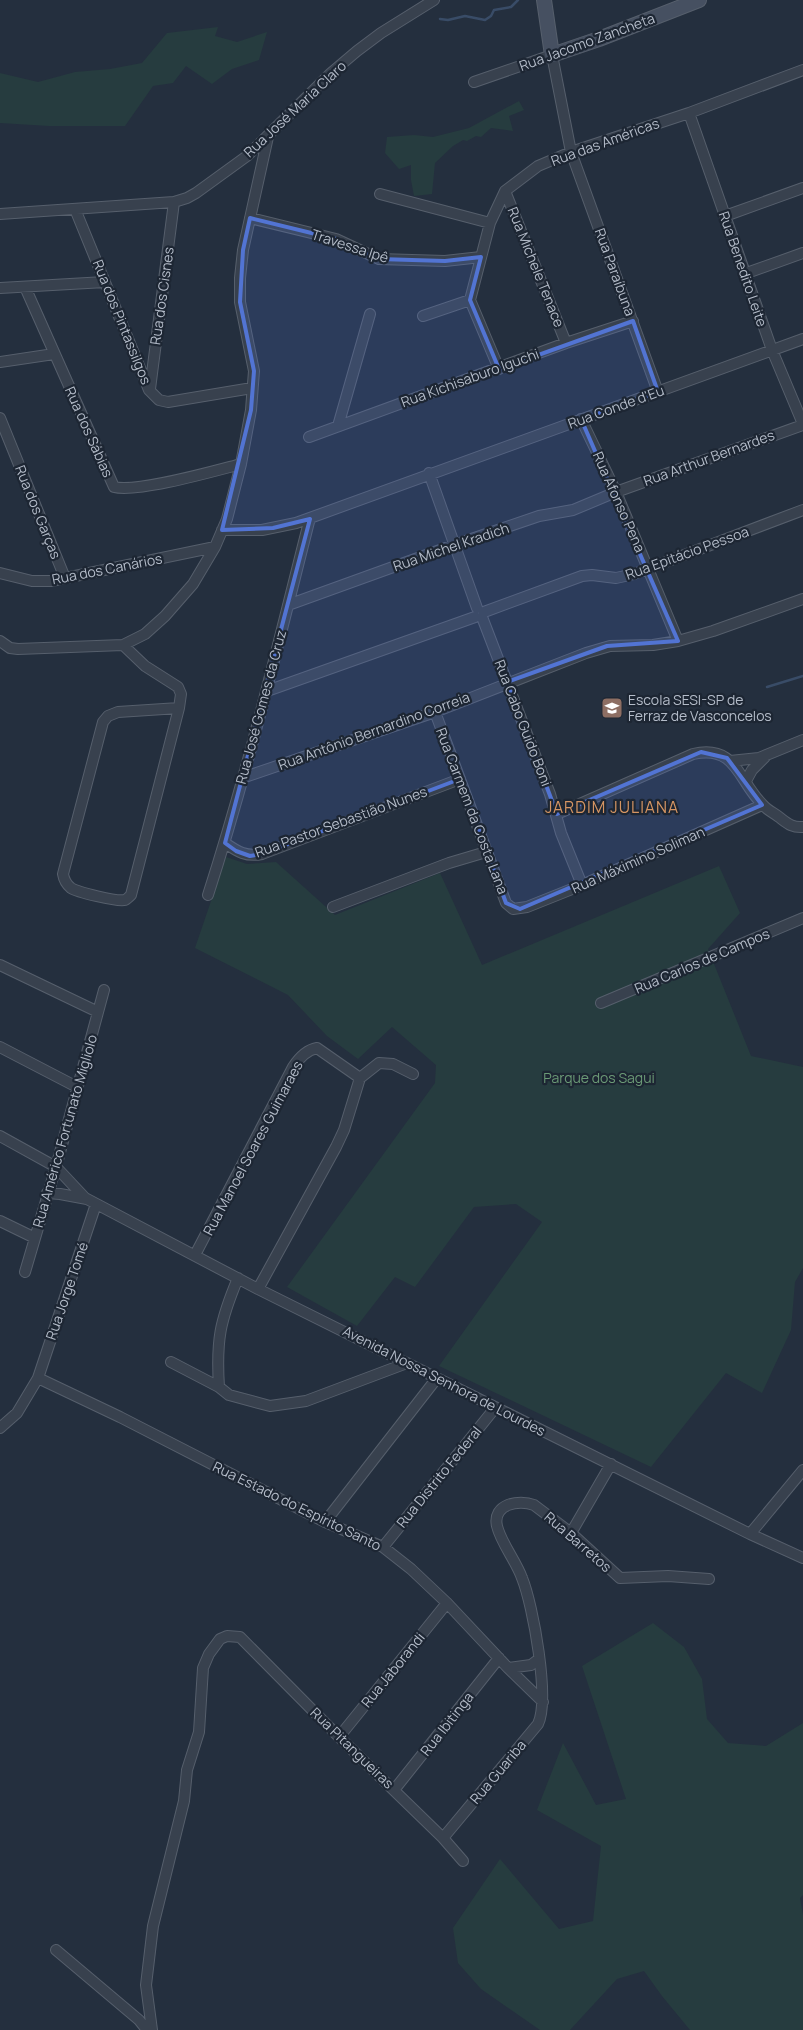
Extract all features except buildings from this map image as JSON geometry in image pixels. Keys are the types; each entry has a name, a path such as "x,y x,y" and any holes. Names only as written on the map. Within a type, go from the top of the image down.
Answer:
{"street":[{"name":"Rua José Maria Claro","path":"0,214 174,202 187,198 247,156 301,102 357,51 381,33 434,0"},
{"path":"544,0 552,55"},
{"name":"Rua Jacomo Zancheta","path":"474,82 642,24 700,0"},
{"name":"Rua Paraíbuna","path":"552,55 571,152 658,392"},
{"name":"Rua das Américas","path":"470,300 490,223 505,191 538,166 571,152 689,113 803,70"},
{"name":"Rua Benedito Leite","path":"689,113 744,274 772,350 803,424"},
{"path":"0,640 10,648 18,649 123,645 145,634 165,616 193,584 215,547 222,530 240,464 251,410 254,371 240,302 243,250 268,137"},
{"path":"725,216 803,188"},
{"name":"Rua Michele Tenace","path":"505,191 566,343"},
{"path":"380,194 490,223"},
{"name":"Rua dos Cisnes","path":"149,390 174,202"},
{"name":"Rua dos Pintassilgos","path":"75,209 149,390 159,400 168,402 252,388"},
{"name":"Travessa Ipê","path":"250,218 336,239 379,259 445,261 481,257"},
{"path":"744,274 803,253"},
{"path":"0,288 105,282"},
{"name":"Rua dos Sábias","path":"25,287 114,487 124,488 154,484 240,464"},
{"path":"423,316 470,300 499,369"},
{"path":"338,426 370,314"},
{"name":"Rua Kichisaburo Iguchi","path":"309,437 566,343 632,321"},
{"name":"Rua Conde d'Eu","path":"222,530 272,528 310,518 803,339"},
{"path":"0,362 54,354"},
{"name":"Rua dos Garças","path":"0,418 4,437 65,578"},
{"name":"Rua Afonso Pena","path":"581,419 616,492 678,641"},
{"name":"Rua Arthur Bernardes","path":"616,492 803,424"},
{"name":"Rua Cabo Guido Boni","path":"429,474 454,545 557,814 561,833 582,885"},
{"name":"Rua Michel Kradich","path":"288,605 539,516 574,510 616,492"},
{"name":"Rua Epitácio Pessoa","path":"267,691 582,576 592,575 616,578 648,568 803,510"},
{"name":"Rua José Gomes da Cruz","path":"208,895 225,843 267,691 310,518"},
{"name":"Rua dos Canários","path":"0,573 43,582 215,547"},
{"name":"Rua Antônio Bernardino Correia","path":"242,778 435,712 506,682 607,646 653,645 678,641 713,631 803,599"},
{"path":"123,645 145,666 178,687 181,694 179,708 131,895 124,900 120,900 70,887 63,874 103,722 108,716 118,712 179,708"},
{"name":"Rua Carmem da Costa Lana","path":"435,712 506,903 513,909"},
{"path":"730,762 750,760 768,755 803,740"},
{"path":"557,814 693,754 711,752 721,755 730,762 762,805 787,824 802,828"},
{"path":"746,781 752,770 768,755"},
{"name":"Rua Pastor Sebastião Nunes","path":"225,843 250,856 262,854 460,779"},
{"name":"Rua Máximino Soliman","path":"513,909 527,907 582,885 762,805"},
{"path":"334,907 450,863 486,852"},
{"name":"Rua Carlos de Campos","path":"601,1003 803,918"},
{"path":"0,965 98,1012"},
{"name":"Rua Américo Fortunato Migliolo","path":"25,1272 56,1167 104,990"},
{"path":"0,1047 77,1087"},
{"name":"Rua Manoel Soares Guimaraes","path":"195,1255 293,1067 308,1052 318,1048 360,1078"},
{"path":"258,1289 336,1147 344,1130 360,1078 374,1066 386,1062 413,1074"},
{"path":"0,1136 56,1167 92,1202"},
{"path":"47,1193 60,1194 92,1202"},
{"name":"Avenida Nossa Senhora de Lourdes","path":"92,1202 258,1289 495,1408 750,1534 803,1558"},
{"name":"Rua Jorge Tomé","path":"0,1428 17,1414 38,1378 92,1202"},
{"path":"0,1221 35,1238"},
{"path":"219,1386 218,1350 220,1324 238,1278"},
{"path":"171,1362 219,1386 229,1395 270,1406 306,1401 407,1363"},
{"name":"Rua Estado do Espírito Santo","path":"38,1378 120,1417 325,1522 383,1547 411,1569 448,1603 542,1702"},
{"path":"325,1522 437,1378"},
{"name":"Rua Distrito Federal","path":"383,1547 495,1408"},
{"path":"571,1533 611,1464"},
{"path":"750,1534 803,1470"},
{"name":"Rua Barretos","path":"542,1702 538,1659 527,1592 522,1577 497,1526 499,1512 516,1502 528,1502 534,1505 571,1533 620,1578 668,1576 709,1579"},
{"name":"Rua Jaborandi","path":"339,1737 448,1603"},
{"name":"Rua Pitangueiras","path":"152,2030 146,1985 153,1926 184,1801 188,1763 199,1732 202,1668 208,1654 220,1639 227,1636 240,1637 443,1838 463,1861"},
{"name":"Rua Ibitinga","path":"394,1790 499,1658"},
{"path":"508,1668 531,1665 538,1659"},
{"name":"Rua Guariba","path":"443,1838 538,1724 541,1717 542,1702"},
{"path":"56,1950 139,2020 147,2030"}],"highlighted area":[{"path":"250,218 336,239 379,259 445,261 481,257 470,300 499,369 633,321 658,392 581,419 678,641 607,646 507,682 557,814 701,752 727,758 762,805 520,909 506,903 460,779 262,854 250,856 236,851 225,843 310,519 273,528 222,530 251,410 254,371 240,302 243,250"}],"green space":[{"path":"218,27 215,36 237,42 267,32 259,60 232,69 212,84 186,66 173,83 153,86 125,126 49,126 0,123 0,73 38,82 75,72 110,69 142,63 167,33"},
{"path":"519,101 524,110 509,116 513,131 491,128 481,137 476,136 467,141 463,140 453,146 435,163 432,194 414,196 411,165 399,169 385,153 387,137 414,135 433,137 469,128"},
{"name":"Parque dos Sagui","path":"226,857 247,864 276,862 335,915 440,873 482,965 719,866 740,913 708,949 751,1056 803,1067 803,1268 795,1282 791,1330 762,1393 726,1373 651,1467 439,1366 542,1222 516,1204 474,1207 415,1287 395,1277 357,1326 287,1287 435,1083 436,1065 392,1027 358,1059 327,1036 288,995 195,948"},
{"path":"653,1623 684,1647 702,1679 707,1719 728,1743 766,1746 803,1723 803,1895 800,1898 803,1915 803,2030 690,2030 644,1971 617,1979 570,2030 540,2030 481,1989 458,1963 453,1928 500,1859 559,1929 593,1921 601,1846 537,1810 563,1743 596,1805 626,1799 582,1666"}],"waterway":[{"path":"440,19 448,20 465,16 485,20 491,16 494,10 511,7 518,0"},
{"path":"767,687 803,676"}],"place":[{"name":"Escola SESI-SP de Ferraz de Vasconcelos","path":"612,708"}],"district":[{"name":"JARDIM JULIANA","path":"612,807"}]}
